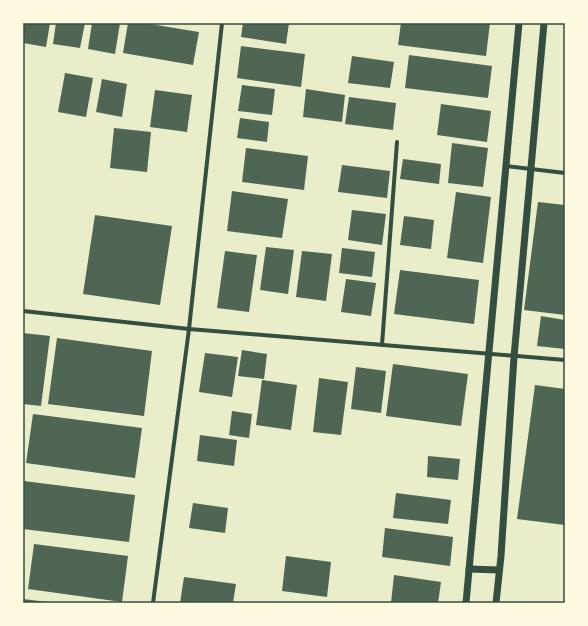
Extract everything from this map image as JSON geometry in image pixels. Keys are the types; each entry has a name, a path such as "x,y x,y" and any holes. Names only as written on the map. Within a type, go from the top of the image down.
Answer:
{"street":[{"path":"153,603 189,329 222,23"},
{"path":"466,603 519,23"},
{"path":"496,603 514,357 544,23"},
{"path":"382,345 397,142"},
{"path":"506,166 565,173"},
{"path":"23,311 189,329 514,357 565,360"},
{"path":"469,569 499,570"}],"building":[{"path":"23,23 50,23 46,47 23,43"},
{"path":"56,23 85,23 80,48 53,44"},
{"path":"92,23 120,23 115,54 88,49"},
{"path":"128,23 144,23 199,32 193,65 123,53"},
{"path":"243,23 289,23 286,44 241,37"},
{"path":"401,23 490,23 486,56 398,45"},
{"path":"241,46 305,54 301,87 237,78"},
{"path":"409,55 492,66 488,98 405,88"},
{"path":"352,56 394,62 390,88 348,83"},
{"path":"65,73 93,78 86,117 58,112"},
{"path":"102,79 127,84 122,117 96,112"},
{"path":"242,85 275,89 272,115 238,111"},
{"path":"306,89 345,95 342,122 303,117"},
{"path":"155,90 192,95 187,132 150,127"},
{"path":"349,97 396,103 393,130 345,124"},
{"path":"441,104 491,111 487,142 437,135"},
{"path":"240,118 269,122 267,142 237,138"},
{"path":"114,128 151,132 147,172 110,168"},
{"path":"452,143 488,148 483,187 448,183"},
{"path":"246,148 308,156 304,190 242,182"},
{"path":"403,159 441,164 439,184 400,179"},
{"path":"342,165 390,171 387,198 338,192"},
{"path":"232,191 288,199 282,238 227,231"},
{"path":"456,192 491,197 483,263 447,258"},
{"path":"538,202 565,205 565,315 524,310"},
{"path":"352,210 386,214 382,245 348,240"},
{"path":"95,215 172,226 160,305 83,294"},
{"path":"404,216 434,220 431,249 400,245"},
{"path":"266,247 294,250 288,294 260,290"},
{"path":"342,248 375,252 372,277 339,273"},
{"path":"225,251 257,255 249,312 217,308"},
{"path":"302,251 332,254 326,301 296,297"},
{"path":"400,270 479,280 474,324 394,314"},
{"path":"346,279 376,283 371,316 341,312"},
{"path":"541,316 565,320 565,349 537,346"},
{"path":"23,333 50,336 41,406 23,404"},
{"path":"57,338 152,351 144,416 48,404"},
{"path":"242,350 267,354 264,379 238,376"},
{"path":"205,353 238,357 232,397 199,392"},
{"path":"393,364 468,374 461,426 386,416"},
{"path":"356,367 386,371 381,413 351,409"},
{"path":"319,378 348,382 341,435 313,432"},
{"path":"262,380 297,385 291,430 256,425"},
{"path":"535,385 565,389 565,525 517,519"},
{"path":"232,411 252,414 249,438 229,435"},
{"path":"33,414 142,428 135,478 26,463"},
{"path":"200,435 237,440 234,466 197,461"},
{"path":"428,456 460,459 458,480 427,477"},
{"path":"24,481 135,495 129,542 23,529"},
{"path":"396,493 451,500 448,524 393,518"},
{"path":"193,503 228,508 225,533 189,528"},
{"path":"385,528 453,537 450,566 382,557"},
{"path":"34,544 128,556 122,602 28,589"},
{"path":"286,556 331,562 327,597 282,591"},
{"path":"394,575 441,582 438,603 391,603"},
{"path":"184,577 236,584 233,603 180,603"},
{"path":"23,599 48,602 48,603 23,603"}]}
